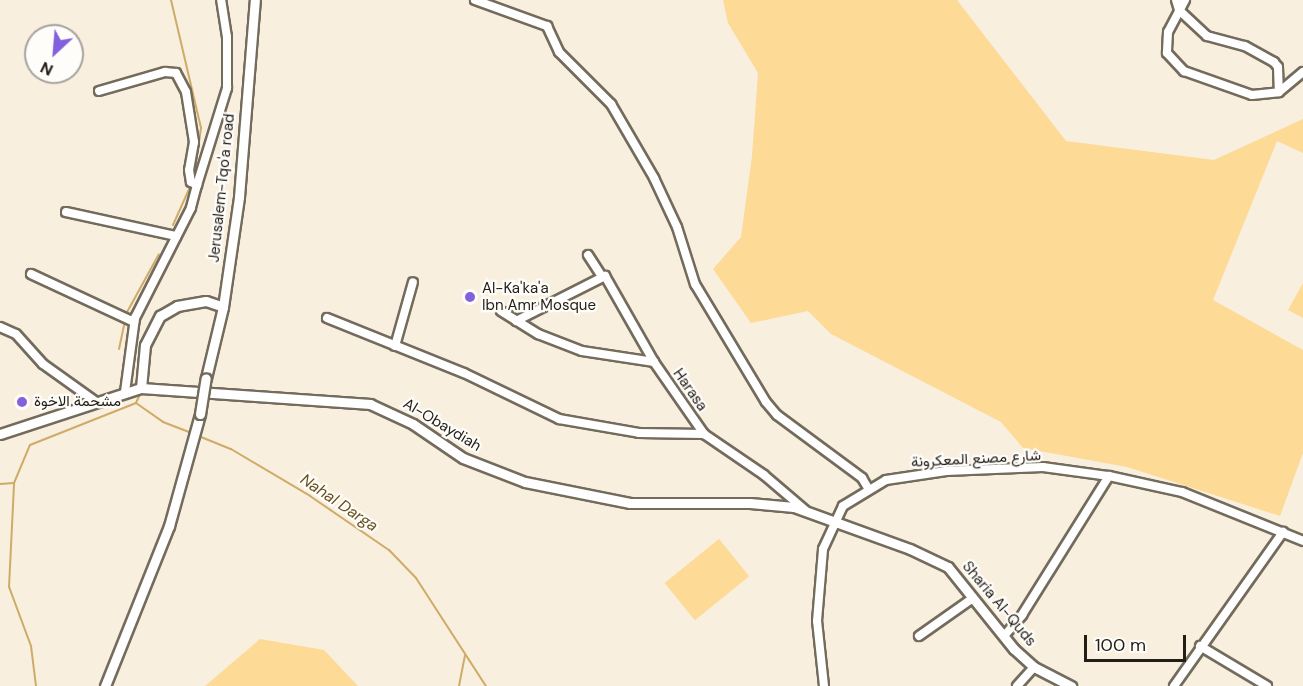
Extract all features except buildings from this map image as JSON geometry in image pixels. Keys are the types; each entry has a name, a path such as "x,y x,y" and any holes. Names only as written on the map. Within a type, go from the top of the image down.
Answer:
{"main road":[{"name":"Jerusalem-Tqo'a road","path":"105,686 169,526 200,414 223,307 239,197 255,0"},
{"path":"141,388 145,345 152,325 160,316 177,306 206,301 223,307"},
{"name":"Al-Obaydiah","path":"0,434 141,388 370,404 413,424 464,458 525,482 581,496 630,503 777,505 807,511 834,520"},
{"name":"Sharia Al-Quds","path":"834,520 948,567 1004,636 1034,667 1071,686"}],"street":[{"path":"125,392 134,322 191,208 227,88 227,37 221,0"},
{"path":"475,0 547,26 559,52 611,104 654,178 676,227 695,284 766,402 777,415 862,478 868,488"},
{"path":"1176,0 1179,10 1207,36 1245,46 1274,62 1278,67 1279,92"},
{"path":"1185,0 1168,32 1167,53 1184,71 1252,95 1279,92 1303,72"},
{"path":"99,91 165,72 176,73 191,115 194,142 189,170 191,182 197,185"},
{"path":"66,212 176,236"},
{"path":"588,255 618,295 654,362"},
{"path":"31,274 134,322"},
{"path":"516,321 601,275"},
{"path":"395,346 413,282"},
{"name":"Harasa","path":"501,311 516,321 582,351 654,362 704,434 764,475 807,511"},
{"path":"327,318 464,373 532,408 586,426 668,435 704,434"},
{"path":"0,327 16,334 43,364 96,402"},
{"name":"شارع مصنع المعكرونة","path":"834,520 843,506 868,488 905,476 946,471 1043,467 1110,476 1182,492 1303,541"},
{"path":"1004,636 1022,615 1110,476"},
{"path":"824,686 817,621 819,571 834,520"},
{"path":"1174,686 1200,646 1283,532"},
{"path":"920,636 973,598"},
{"path":"1200,646 1267,686"},
{"path":"1017,686 1034,667"}],"shaded area":[{"path":"723,0 957,0 1066,141 1214,160 1303,119 1303,153 1277,141 1213,300 1303,350 1303,453 1280,516 1127,467 1023,448 1001,422 831,334 808,311 751,323 713,269 741,237 752,156 758,73 728,23"},
{"path":"1303,283 1303,318 1288,310"},
{"path":"719,539 749,576 695,620 665,583"},
{"path":"260,639 324,650 358,686 205,686"}],"waterway":[{"name":"Nahal Darga","path":"171,0 201,128 194,176"},
{"name":"Nahal Darga","path":"173,225 190,187"},
{"name":"Nahal Darga","path":"126,314 159,254"},
{"name":"Nahal Darga","path":"119,349 125,321"},
{"name":"Nahal Darga","path":"140,394 136,403 163,422 191,433"},
{"path":"36,686 31,646 9,587 14,483 30,445 136,403"},
{"name":"Nahal Darga","path":"196,435 231,449 310,496 389,550 416,578 486,686"},
{"path":"0,484 14,483"},
{"path":"459,686 465,656"}],"place":[{"name":"Al-Ka'ka'a Ibn Amr Mosque","path":"470,297"},
{"name":"مشحمة الاخوة","path":"22,402"}]}
